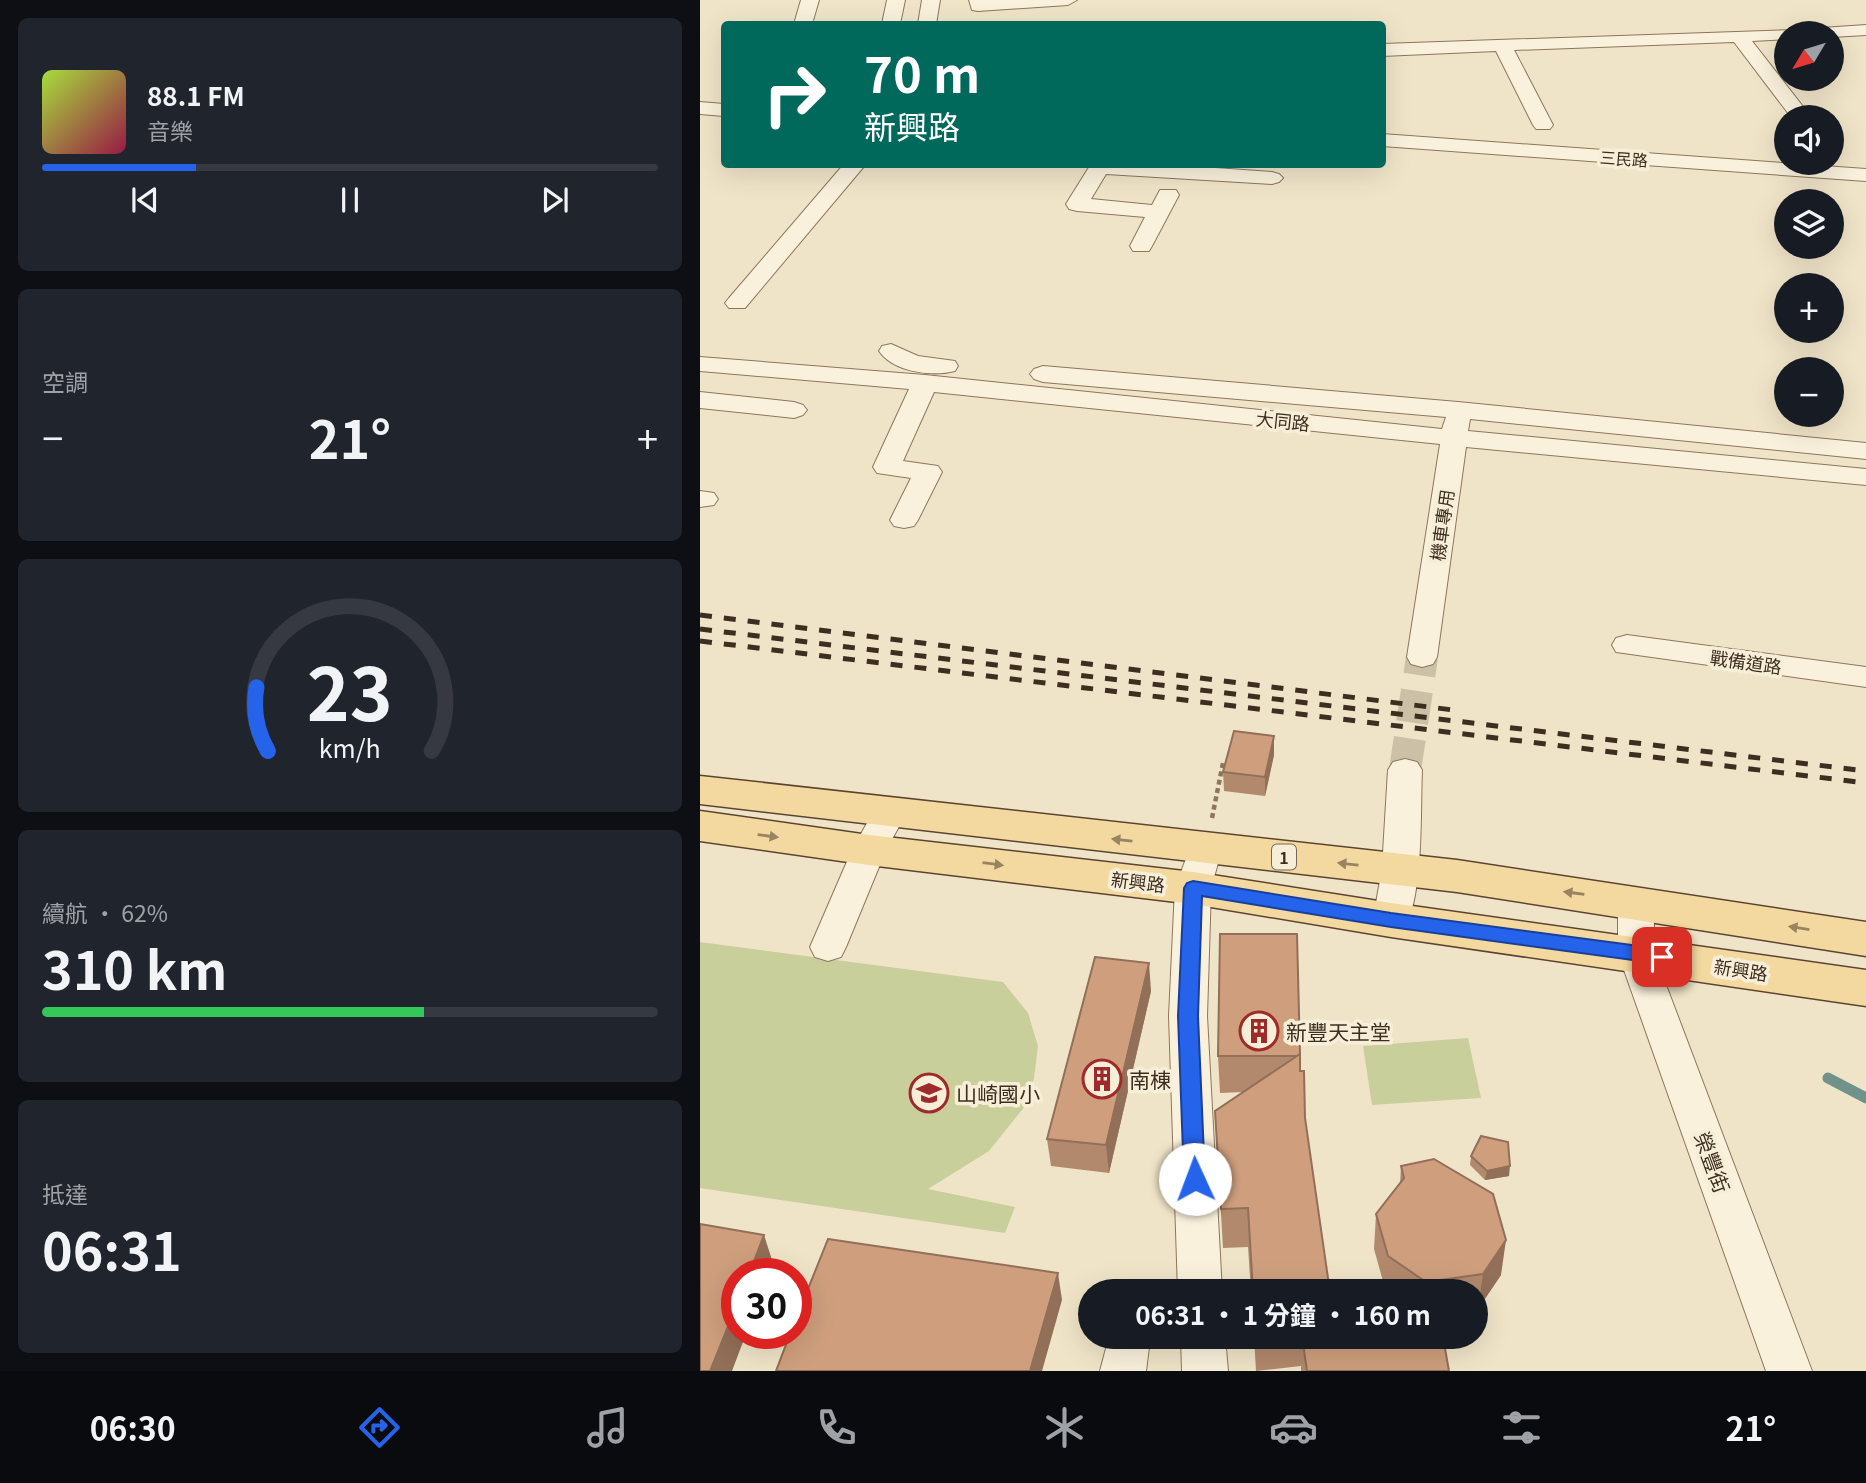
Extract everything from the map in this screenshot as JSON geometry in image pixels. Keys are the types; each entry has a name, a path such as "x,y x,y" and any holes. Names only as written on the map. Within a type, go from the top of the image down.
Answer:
{"main road":[{"name":"新興路","path":"700,790 879,832"},
{"name":"新興路","path":"700,826 879,832 1199,869 1400,869 1636,901 1866,939"},
{"name":"新興路","path":"1199,869 1391,920 1866,988"}],"street":[{"path":"804,21 810,0"},
{"path":"892,21 896,0"},
{"path":"928,21 931,0"},
{"path":"978,0 978,6 1010,2 1068,4"},
{"path":"1844,31 1866,30"},
{"path":"1386,50 1774,35"},
{"path":"1739,36 1792,105"},
{"path":"1503,47 1544,125"},
{"path":"700,108 721,110"},
{"name":"三民路","path":"1386,140 1866,175"},
{"path":"737,303 853,168"},
{"path":"1099,168 1077,204 1159,212"},
{"path":"1141,246 1182,168 1250,170 1272,178"},
{"path":"891,351 912,363 1459,401 1866,451"},
{"name":"大同路","path":"704,371 925,383 1454,438 1866,477"},
{"path":"904,520 928,472 887,467 925,383"},
{"path":"700,400 794,410"},
{"name":"機車專用","path":"1422,657 1459,401"},
{"name":"戰備道路","path":"1627,645 1866,677"},
{"path":"1391,920 1400,869 1405,770"},
{"path":"828,947 879,832"},
{"path":"1199,869 1188,1016 1199,1279"},
{"path":"1636,901 1636,953"},
{"name":"榮豐街","path":"1636,953 1789,1371"},
{"path":"1204,1349 1205,1371"}],"path":[{"path":"1199,869 1223,763"}],"green space":[{"path":"700,942 1003,982 1028,1013 1038,1046 1034,1078 1025,1106 989,1151 928,1189 1015,1207 1005,1233 700,1188"},
{"path":"1468,1038 1481,1098 1372,1105 1363,1046"}],"building":[{"path":"1234,731 1274,736 1265,777 1223,772"},
{"name":"新豐天主堂","path":"1220,934 1297,934 1300,1054 1297,1056 1218,1056"},
{"name":"南棟","path":"1095,957 1149,963 1106,1145 1047,1139"},
{"path":"1300,1054 1300,1071 1304,1071 1305,1118 1328,1279 1252,1279 1248,1208 1221,1209 1215,1111"},
{"path":"1481,1136 1508,1142 1510,1166 1487,1171 1471,1156"},
{"path":"1434,1159 1493,1194 1506,1240 1483,1274 1422,1279 1388,1256 1376,1214 1404,1178 1401,1166"},
{"path":"700,1224 764,1235 755,1258 721,1258 721,1344 710,1371 700,1371"},
{"path":"828,1239 1058,1273 1030,1371 776,1371 784,1349 812,1349 812,1279"},
{"path":"1304,1349 1445,1349 1449,1371 1307,1371"}],"waterway":[{"path":"1828,1078 1866,1098"}],"tunnel":[{"path":"1405,770 1422,657"}],"railway":[{"path":"700,615 1453,710"},
{"path":"700,629 1866,771"},
{"path":"700,641 1866,783"}],"place":[{"name":"新豐天主堂","path":"1259,1031"},
{"name":"南棟","path":"1102,1079"},
{"name":"山崎國小","path":"929,1093"}],"route":[{"path":"1195,1179 1188,1016 1193,888 1391,920 1662,957"}]}
